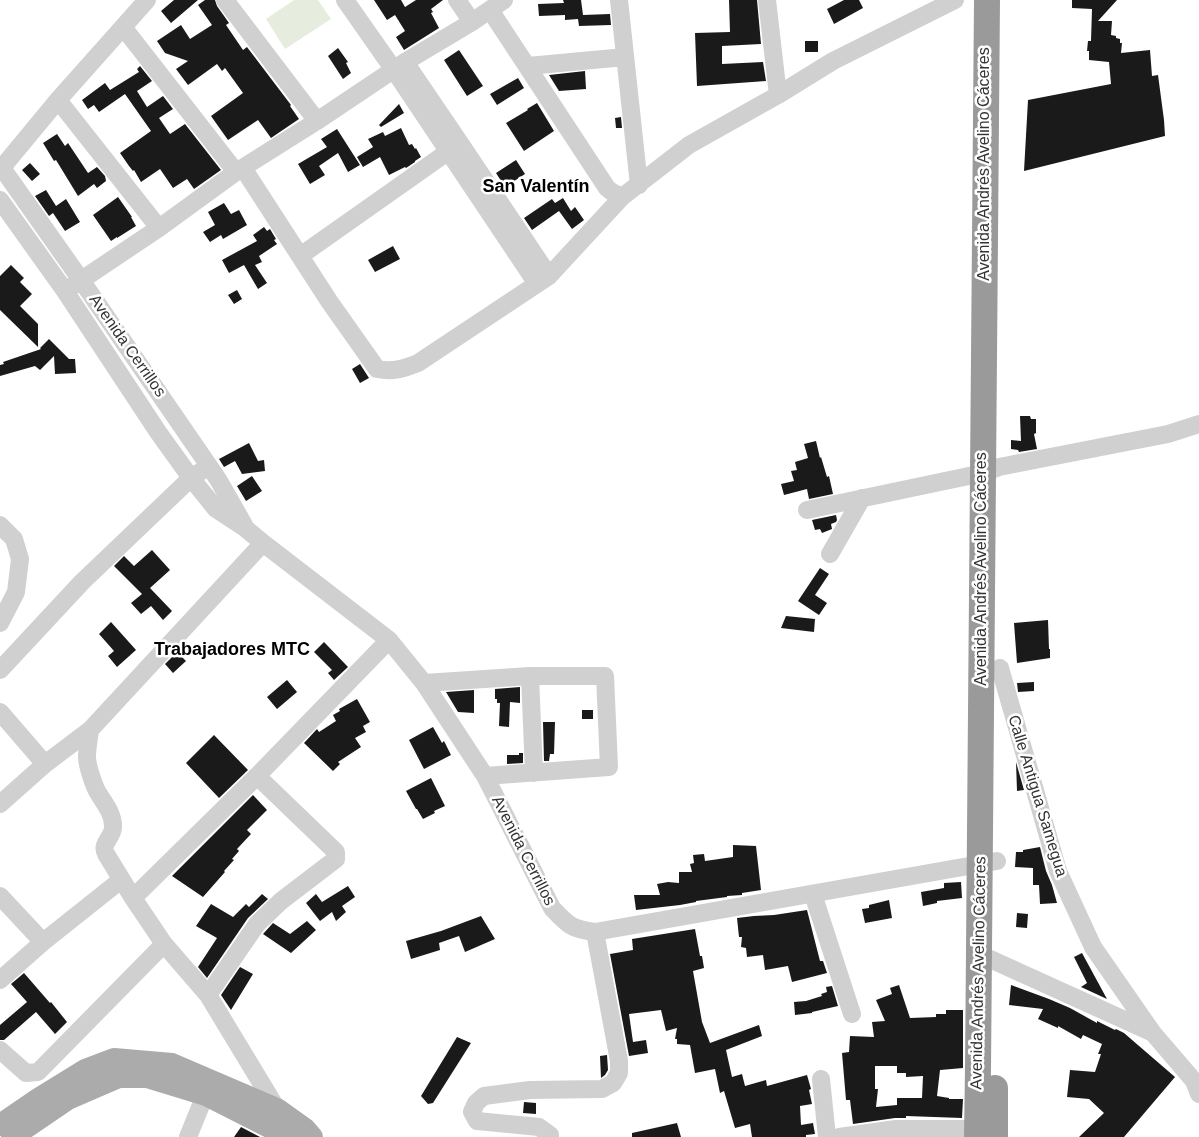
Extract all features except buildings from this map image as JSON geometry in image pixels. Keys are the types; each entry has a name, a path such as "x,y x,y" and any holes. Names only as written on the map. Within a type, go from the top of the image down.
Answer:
{"highway":[{"name":"Avenida Andrés Avelino Cáceres","path":"986,0 991,470 1000,668 988,862"},
{"name":"Avenida Andrés Avelino Cáceres","path":"983,1134 987,1068 991,470 999,0"}],"main road":[{"path":"0,1125 85,1070 114,1059 147,1069"},
{"path":"12,1137 68,1099 119,1077 172,1064 284,1136"},
{"path":"209,1088 277,1108 305,1129 312,1137"}],"street":[{"path":"1,169 58,100 147,0"},
{"path":"225,0 317,121"},
{"path":"344,0 399,66 542,280"},
{"path":"457,0 472,22"},
{"path":"619,0 639,184"},
{"path":"768,0 778,95"},
{"path":"123,26 239,170 377,369 386,371 398,370 418,362 542,280 622,197 689,145 778,95 833,61 955,0"},
{"path":"65,291 160,228 239,170 497,5 528,66 608,188 622,197"},
{"path":"528,66 625,57"},
{"path":"58,100 160,228"},
{"path":"300,256 455,149"},
{"name":"Avenida Cerrillos","path":"1,169 81,280 209,466 245,528"},
{"name":"Avenida Cerrillos","path":"0,200 65,291 158,432 216,509 245,528 389,640 424,684 485,776 552,908 567,923 579,930 595,932 988,862"},
{"path":"807,510 1168,434 1199,424"},
{"path":"0,670 82,582 191,478 209,466"},
{"path":"830,554 862,498"},
{"path":"0,526 14,539 20,559 16,592 0,623"},
{"path":"0,804 45,764 90,730 263,543"},
{"path":"133,898 257,776 389,640"},
{"name":"Calle Antigua Samegua","path":"1000,668 1058,871 1093,947 1152,1032 1194,1081 1199,1094"},
{"path":"530,676 534,773"},
{"path":"424,684 530,676 605,676 609,766 485,776"},
{"path":"0,712 45,764"},
{"path":"90,730 86,759 96,790 110,811 114,826 112,835 106,842 104,850 121,880 164,944 208,995 277,1108 284,1136"},
{"path":"208,995 257,924 281,901 336,859 336,852 257,776"},
{"path":"0,980 43,942 121,880"},
{"path":"813,894 852,1014"},
{"path":"0,896 43,942"},
{"path":"550,1137 550,1134 539,1127 478,1121 472,1112 476,1103 484,1096 530,1090 602,1089 613,1083 619,1073 619,1061 595,932"},
{"path":"0,1050 26,1073 38,1072 164,944"},
{"path":"987,958 1152,1032"},
{"path":"821,1079 827,1137"},
{"path":"188,1137 209,1088"},
{"path":"839,1137 896,1129 983,1134"}],"shaded area":[{"path":"294,0 318,0 331,19 285,49 266,19"}],"district":[{"name":"San Valentín","path":"536,187"},
{"name":"Trabajadores MTC","path":"232,650"}]}
